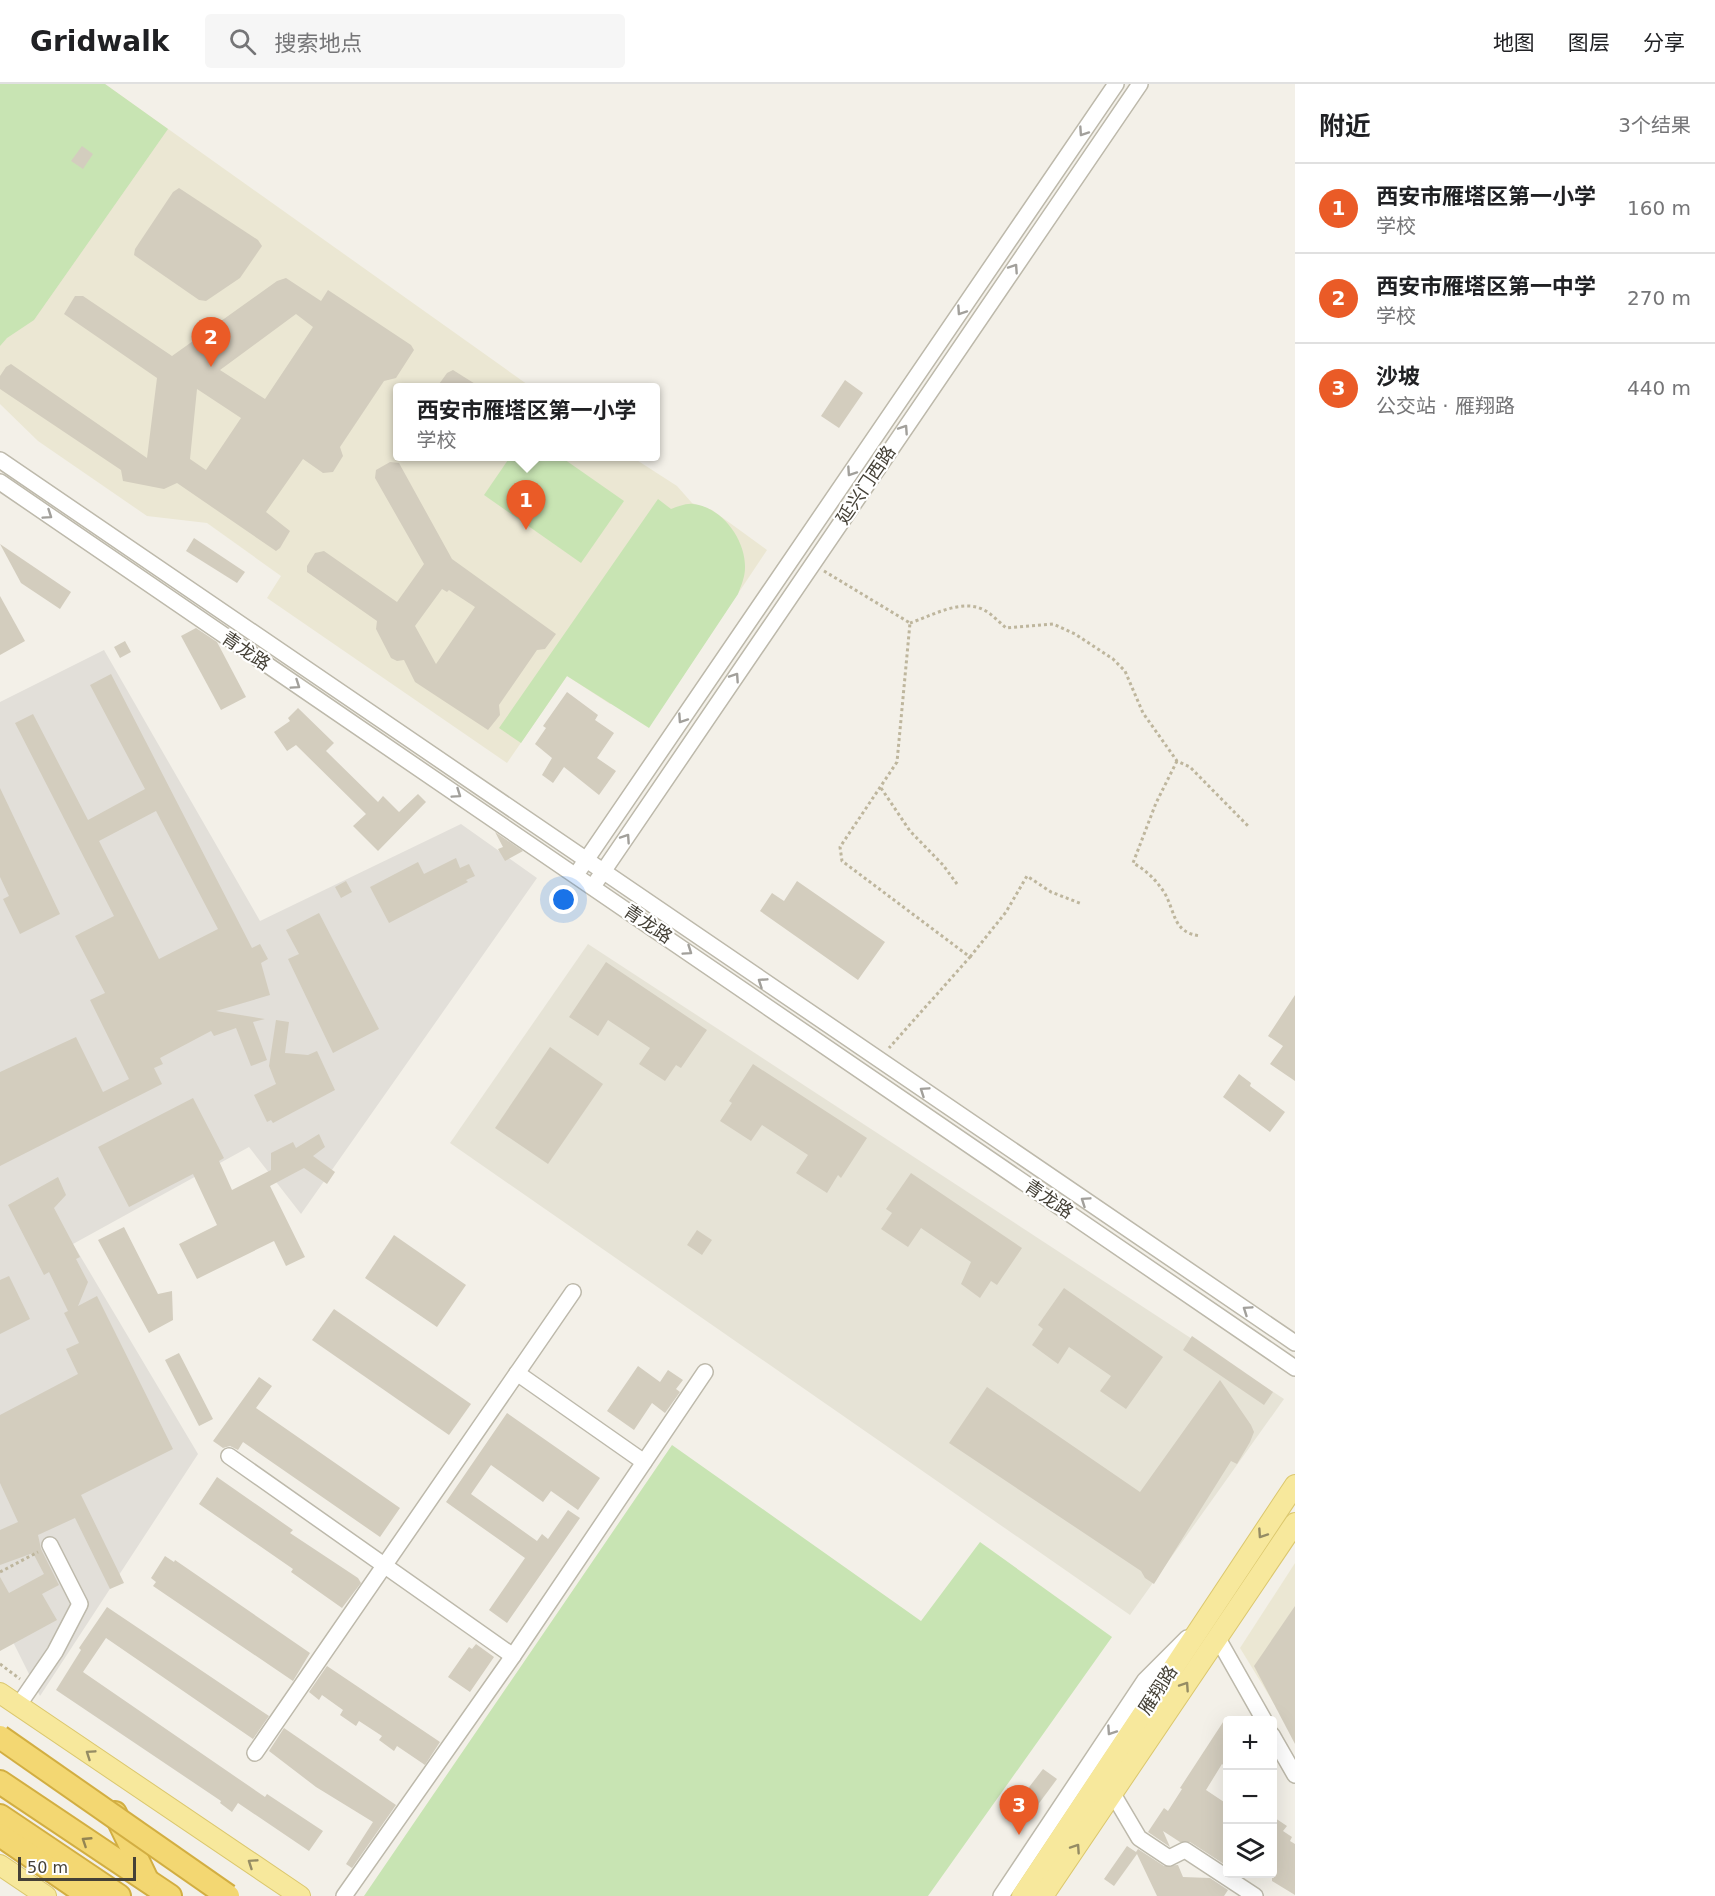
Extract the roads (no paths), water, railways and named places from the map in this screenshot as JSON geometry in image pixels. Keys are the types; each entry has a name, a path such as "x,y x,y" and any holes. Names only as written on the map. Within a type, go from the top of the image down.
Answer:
{"highway":[{"path":"0,1735 228,1896"},
{"path":"0,1782 170,1896"},
{"path":"113,1809 148,1882"},
{"path":"0,1816 119,1896"},
{"path":"0,1835 89,1896"}],"main road":[{"name":"雁翔路","path":"1022,1896 1295,1485"},
{"name":"雁翔路","path":"1043,1896 1295,1523"},
{"path":"0,1692 300,1896"},
{"path":"0,1735 241,1896"},
{"path":"0,1865 46,1896"}],"street":[{"name":"延兴门西路","path":"576,875 1116,84"},
{"name":"延兴门西路","path":"593,886 1140,84"},
{"name":"青龙路","path":"0,460 602,873 1295,1343"},
{"name":"青龙路","path":"0,482 1295,1368"},
{"path":"255,1753 573,1292"},
{"path":"344,1896 513,1656 705,1372"},
{"path":"517,1373 644,1462"},
{"path":"229,1456 513,1656"},
{"path":"18,1706 55,1652 80,1604 50,1545"},
{"path":"1001,1896 1145,1680 1202,1623"},
{"path":"1217,1637 1262,1716"},
{"path":"1277,1744 1295,1775"},
{"path":"1113,1794 1139,1838 1169,1858 1185,1850 1255,1896"}],"place":[{"name":"西安市雁塔区第一中学","path":"211,367"},
{"name":"西安市雁塔区第一小学","path":"526,530"},
{"name":"沙坡","path":"1019,1835"}]}
